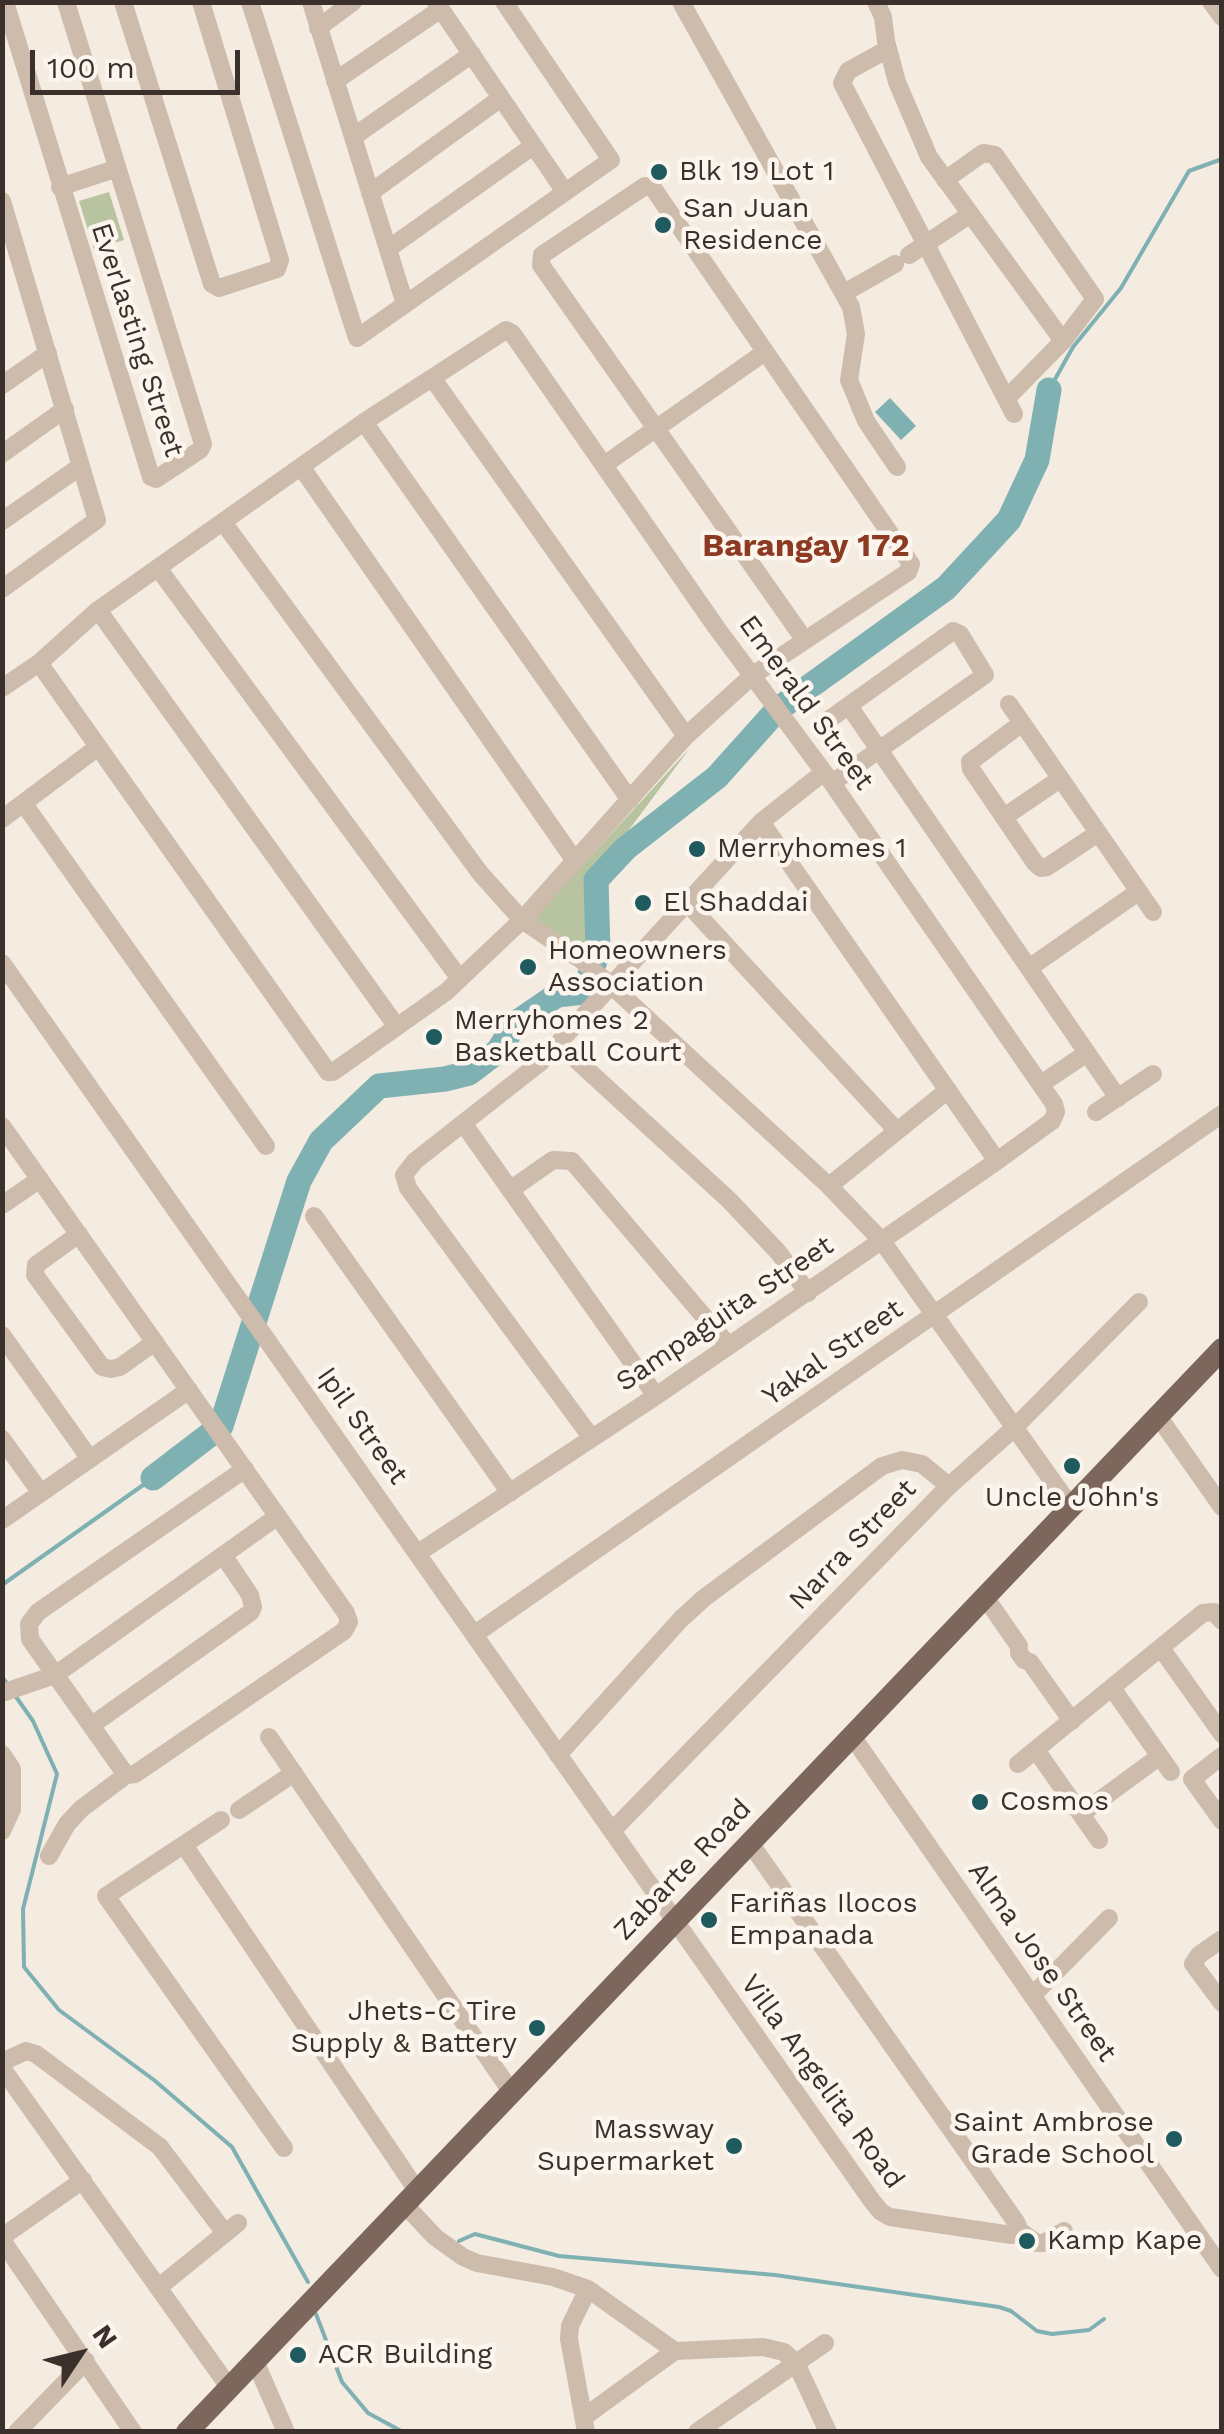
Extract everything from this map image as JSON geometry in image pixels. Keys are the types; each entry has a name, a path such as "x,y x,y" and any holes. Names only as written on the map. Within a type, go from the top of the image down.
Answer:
{"main road":[{"name":"Zabarte Road","path":"187,2432 1222,1349"}],"street":[{"name":"Everlasting Street","path":"5,2 150,477 156,479 200,450 202,444 66,2"},
{"path":"122,2 212,284 219,288 277,269 280,260 201,2"},
{"path":"250,2 357,338 611,160 504,2"},
{"path":"310,2 405,304"},
{"path":"318,28 353,2"},
{"path":"680,2 844,293 856,334 849,380 866,421 897,467"},
{"path":"876,2 918,137 969,215 1063,341"},
{"path":"1211,2 1222,18"},
{"path":"335,80 438,6 565,192"},
{"path":"888,49 848,71 842,83 909,254 1011,406 1094,304 1093,292 996,155 983,152 945,180"},
{"path":"352,137 472,54"},
{"path":"370,193 502,98"},
{"path":"388,249 534,146"},
{"path":"60,186 115,169"},
{"path":"39,663 328,1072 460,979 576,862 686,736 758,671 908,572 911,564 650,186 540,260 804,639"},
{"path":"2,201 98,520 2,589"},
{"path":"844,293 969,215"},
{"name":"Emerald Street","path":"433,379 506,330 512,333 716,627 758,671 778,709 1041,1084 1056,1112"},
{"path":"604,465 765,352"},
{"path":"2,384 48,353"},
{"path":"2,688 39,663 98,610 364,422 433,379 686,736"},
{"path":"2,454 65,410"},
{"path":"364,422 630,800"},
{"path":"2,521 81,466"},
{"path":"302,468 576,862"},
{"path":"223,522 480,873 522,920 607,982 829,1186 882,1241 1071,1507"},
{"path":"158,568 460,979"},
{"path":"98,610 397,1027"},
{"path":"591,1438 408,1188 404,1175 560,1044 607,982 688,904 760,822 828,778 880,751 985,674 960,634 952,631 820,726"},
{"path":"1009,704 1153,912"},
{"path":"849,706 1118,1098"},
{"path":"1022,723 970,762 1004,817 1041,868 1047,868 1098,832"},
{"path":"2,819 98,747"},
{"path":"1004,817 1060,778"},
{"path":"24,804 266,1146"},
{"path":"760,822 997,1161"},
{"path":"1029,968 1138,892"},
{"path":"688,904 897,1131"},
{"name":"Ipil Street","path":"2,963 675,1922"},
{"path":"560,1044 729,1200 780,1253 808,1292"},
{"path":"1041,1084 1087,1053"},
{"path":"1096,1112 1153,1074"},
{"path":"829,1186 948,1090"},
{"name":"Sampaguita Street","path":"418,1553 882,1241 1052,1121 1056,1112"},
{"name":"Yakal Street","path":"475,1634 1222,1114"},
{"path":"463,1123 656,1396"},
{"path":"2,1126 349,1622 344,1631 135,1774 126,1775 75,1814 48,1856"},
{"path":"510,1190 553,1160 572,1161 729,1346"},
{"path":"2,1206 40,1179"},
{"path":"314,1216 510,1493"},
{"path":"79,1234 36,1265 35,1275 102,1367 120,1366 154,1342"},
{"name":"Narra Street","path":"612,1832 949,1486 1013,1429 1139,1302"},
{"path":"2,1335 90,1459"},
{"path":"2,1520 189,1390"},
{"path":"1158,1416 1222,1507"},
{"path":"3,1441 41,1494"},
{"path":"558,1755 704,1598 882,1466 902,1460 922,1464 949,1486"},
{"path":"126,1775 30,1639 29,1624 38,1612 245,1470"},
{"path":"3,1693 54,1675 278,1516"},
{"path":"92,1724 251,1612 254,1607 250,1594 224,1555"},
{"path":"985,1597 1019,1646 1026,1648 1030,1662 1072,1721"},
{"path":"1018,1764 1209,1610 1222,1622"},
{"path":"1161,1648 1222,1734"},
{"path":"1112,1688 1171,1772"},
{"path":"269,1736 512,2093"},
{"name":"Alma Jose Street","path":"852,1736 1222,2269"},
{"path":"1036,1750 1099,1840"},
{"path":"2,1754 12,1769 12,1810 2,1831"},
{"path":"1081,1814 1160,1756"},
{"path":"1222,1756 1192,1779 1222,1821"},
{"path":"239,1810 294,1773"},
{"path":"220,1820 108,1892 107,1901 284,2148"},
{"path":"750,1843 1020,2231"},
{"path":"184,1845 435,2237 477,2263 554,2277 588,2289 675,2351"},
{"path":"1032,1996 1109,1918"},
{"name":"Villa Angelita Road","path":"675,1922 880,2212 890,2217 1012,2236 1020,2231 1037,2243 1064,2231"},
{"path":"1222,1939 1193,1964 1222,2003"},
{"path":"159,2287 231,2228 160,2147 36,2054 26,2050 2,2065 229,2387"},
{"path":"83,2180 2,2238 133,2432"},
{"path":"588,2289 568,2339 585,2424 675,2351 763,2347 784,2352 796,2363 828,2432"},
{"path":"698,2432 825,2343"},
{"path":"17,2432 86,2361"},
{"path":"255,2361 286,2432"}],"green space":[{"path":"109,192 124,240 94,249 79,201"},
{"path":"690,748 590,882 593,948 587,961 533,919"}],"water":[{"path":"890,398 916,426 901,440 875,412"}],"waterway":[{"path":"1049,390 1073,347 1121,288 1189,171 1222,159"},
{"path":"153,1478 221,1426 299,1181 321,1141 379,1086 469,1073 498,1051 516,1023 557,995 584,992 598,952 596,880 626,848 717,777 777,710 946,588 1009,520 1037,460 1049,390"},
{"path":"2,1585 153,1478"},
{"path":"2,1677 9,1686"},
{"path":"14,1694 33,1721 57,1774 23,1909 24,1967 59,2010 154,2080 232,2147 308,2282"},
{"path":"459,2241 475,2234 559,2256 775,2275 999,2307 1011,2311 1037,2331 1052,2334 1089,2330 1104,2319"},
{"path":"316,2314 342,2382 368,2413 403,2432"}],"place":[{"name":"Blk 19 Lot 1","path":"659,172"},
{"name":"San Juan Residence","path":"663,225"},
{"name":"Merryhomes 1","path":"697,849"},
{"name":"El Shaddai","path":"643,903"},
{"name":"Homeowners Association","path":"528,967"},
{"name":"Merryhomes 2 Basketball Court","path":"434,1037"},
{"name":"Uncle John's","path":"1072,1466"},
{"name":"Cosmos","path":"980,1802"},
{"name":"Fariñas Ilocos Empanada","path":"709,1920"},
{"name":"Jhets-C Tire Supply & Battery","path":"537,2028"},
{"name":"Saint Ambrose Grade School","path":"1174,2139"},
{"name":"Massway Supermarket","path":"734,2146"},
{"name":"Kamp Kape","path":"1027,2241"},
{"name":"ACR Building","path":"298,2355"}],"district":[{"name":"Barangay 172","path":"806,547"}]}
